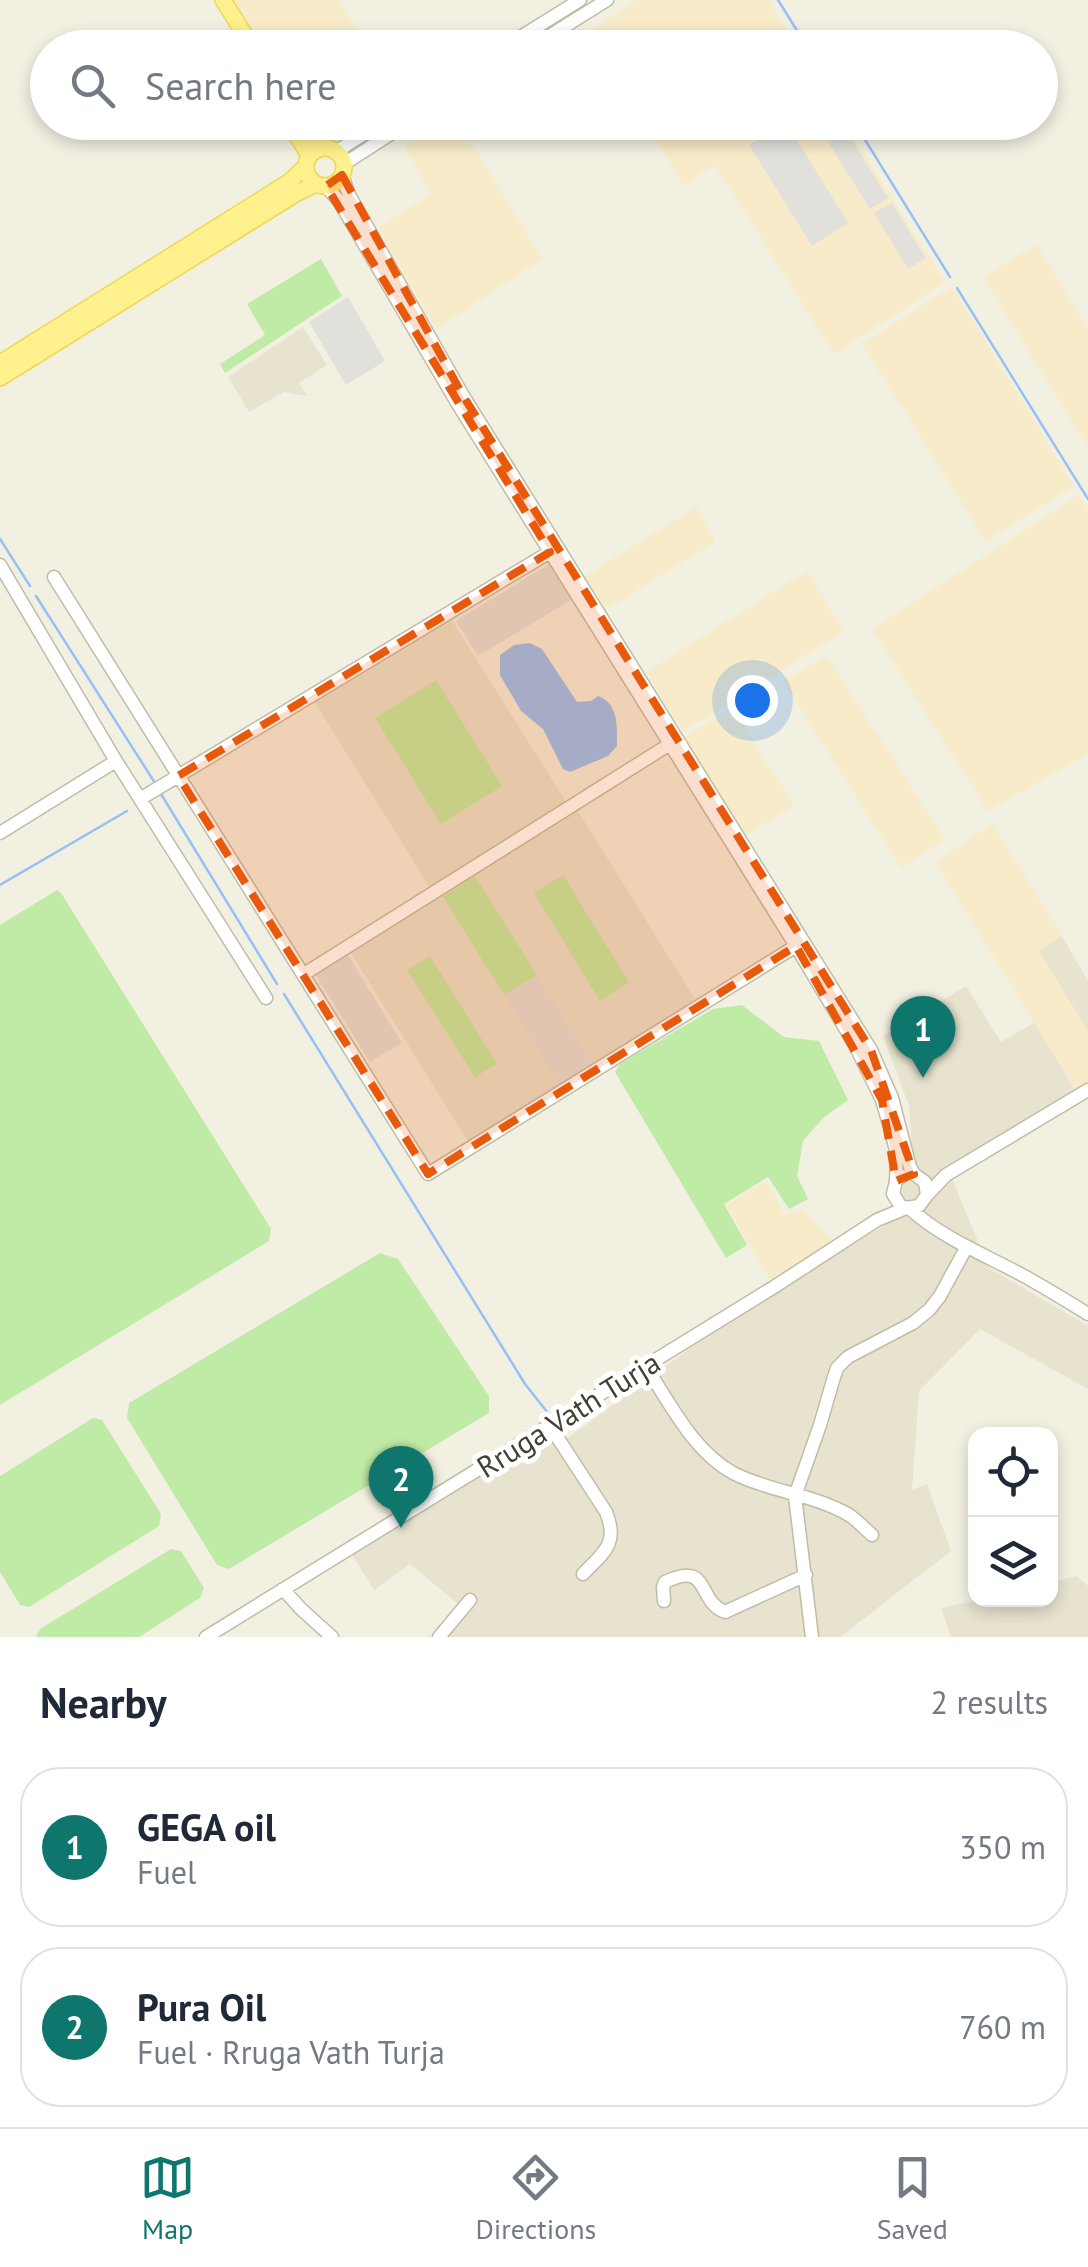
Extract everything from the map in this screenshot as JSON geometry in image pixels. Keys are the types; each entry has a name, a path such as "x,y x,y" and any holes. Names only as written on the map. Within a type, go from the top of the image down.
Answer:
{"main road":[{"path":"212,0 231,30"},
{"path":"223,0 242,30"},
{"path":"306,140 327,160"},
{"path":"0,378 297,193 337,181 314,140"},
{"path":"321,185 309,178 327,160"},
{"path":"0,362 327,160"}],"street":[{"path":"532,30 580,0"},
{"path":"559,30 607,0"},
{"path":"327,160 356,140"},
{"path":"327,160 370,140"},
{"path":"327,160 462,394 872,1050 892,1098 907,1158 924,1182 934,1228"},
{"path":"321,185 340,202 427,354 854,1043 882,1100 896,1154 894,1188 900,1205 966,1248 1088,1314"},
{"path":"140,799 550,552"},
{"path":"0,564 116,761 266,998"},
{"path":"54,577 428,1174 796,946"},
{"path":"304,974 670,744"},
{"path":"0,833 116,761"},
{"name":"Rruga Vath Turja","path":"206,1637 877,1220 919,1206 946,1175 1088,1090"},
{"name":"Rruga Vath Turja","path":"877,1220 901,1176 946,1175"},
{"path":"812,1637 795,1496 838,1368 848,1357 924,1316 940,1296 966,1248"},
{"path":"646,1367 691,1434 719,1463 734,1473 852,1516 872,1535"},
{"path":"550,1426 611,1525 607,1550 583,1574"},
{"path":"664,1601 665,1582 689,1575 702,1582 718,1610 726,1612 806,1575"},
{"path":"283,1589 332,1637"},
{"path":"439,1637 470,1600"}],"highlighted area":[{"path":"342,175 462,394 871,1050 914,1174 896,1181 882,1100 796,946 428,1174 178,776 550,552 326,186"}],"shaded area":[{"path":"234,0 338,0 357,30 253,30"},
{"path":"637,0 768,0 787,30 592,30"},
{"path":"413,140 469,140 542,259 436,329 378,228 431,194 404,146"},
{"path":"656,140 856,140 945,282 834,354 715,165 684,185"},
{"path":"757,140 797,140 848,223 812,246 749,145"},
{"path":"827,140 852,140 888,198 870,209"},
{"path":"892,203 926,258 908,269 874,213"},
{"path":"1037,244 1088,329 1088,447 983,278"},
{"path":"952,287 1074,486 986,541 862,344"},
{"path":"348,297 385,361 346,385 309,322"},
{"path":"303,327 327,365 299,383 307,396 284,392 249,412 228,377"},
{"path":"1079,495 1088,510 1088,754 988,811 872,629"},
{"path":"696,507 716,541 607,609 585,576"},
{"path":"549,564 571,600 478,656 456,621"},
{"path":"807,571 844,631 683,732 646,672"},
{"path":"446,611 570,808 573,803 700,1007 474,1151 346,945 432,891 309,693"},
{"path":"827,656 945,839 901,868 783,681"},
{"path":"732,708 794,806 744,836 685,737"},
{"path":"992,823 1062,936 1039,951 1088,1031 1088,1084 1076,1091 936,863"},
{"path":"1062,936 1088,981 1088,1031 1038,951"},
{"path":"348,955 402,1043 370,1062 316,975"},
{"path":"537,975 592,1064 560,1086 504,995"},
{"path":"966,986 1001,1042 1035,1022 1075,1091 952,1179 989,1268 1088,1326 1088,1389 980,1329 919,1391 912,1490 927,1484 951,1551 840,1637 433,1637 458,1604 410,1564 374,1590 349,1550 453,1487 561,1431 565,1440 723,1324 896,1218 912,1148 909,1106 883,1036"},
{"path":"766,1181 785,1215 803,1210 834,1244 773,1285 726,1205"},
{"path":"1077,1576 1088,1586 1088,1637 951,1637 941,1608 968,1602 968,1607 1058,1607 1058,1580"}],"green space":[{"path":"321,259 342,296 225,373 220,364 265,335 247,304"},
{"path":"436,680 502,786 441,824 375,718"},
{"path":"563,875 629,982 600,1001 534,893"},
{"path":"475,876 537,975 504,995 443,897"},
{"path":"57,890 271,1229 269,1241 0,1405 0,925"},
{"path":"430,956 497,1064 475,1077 407,970"},
{"path":"742,1005 784,1037 819,1041 848,1100 824,1117 803,1141 797,1176 808,1199 789,1209 768,1177 724,1204 747,1245 726,1258 615,1072 620,1064 713,1009"},
{"path":"380,1253 398,1259 489,1396 489,1413 229,1569 217,1565 127,1418 129,1403"},
{"path":"93,1418 102,1420 161,1514 159,1526 29,1607 20,1605 0,1572 0,1476"},
{"path":"171,1549 181,1551 204,1588 200,1598 139,1637 36,1637 40,1629"}],"water":[{"path":"530,643 542,649 577,702 598,696 610,704 617,746 608,756 570,772 563,769 543,729 521,711 500,675 500,655 514,645"}],"waterway":[{"path":"778,0 797,30"},
{"path":"865,140 950,277"},
{"path":"957,288 1088,499"},
{"path":"0,539 30,586"},
{"path":"36,596 155,783"},
{"path":"161,794 277,984"},
{"path":"0,885 127,811"},
{"path":"284,994 525,1384 548,1413"}],"place":[{"name":"GEGA oil","path":"923,1078"},
{"name":"Pura Oil","path":"401,1528"}]}
